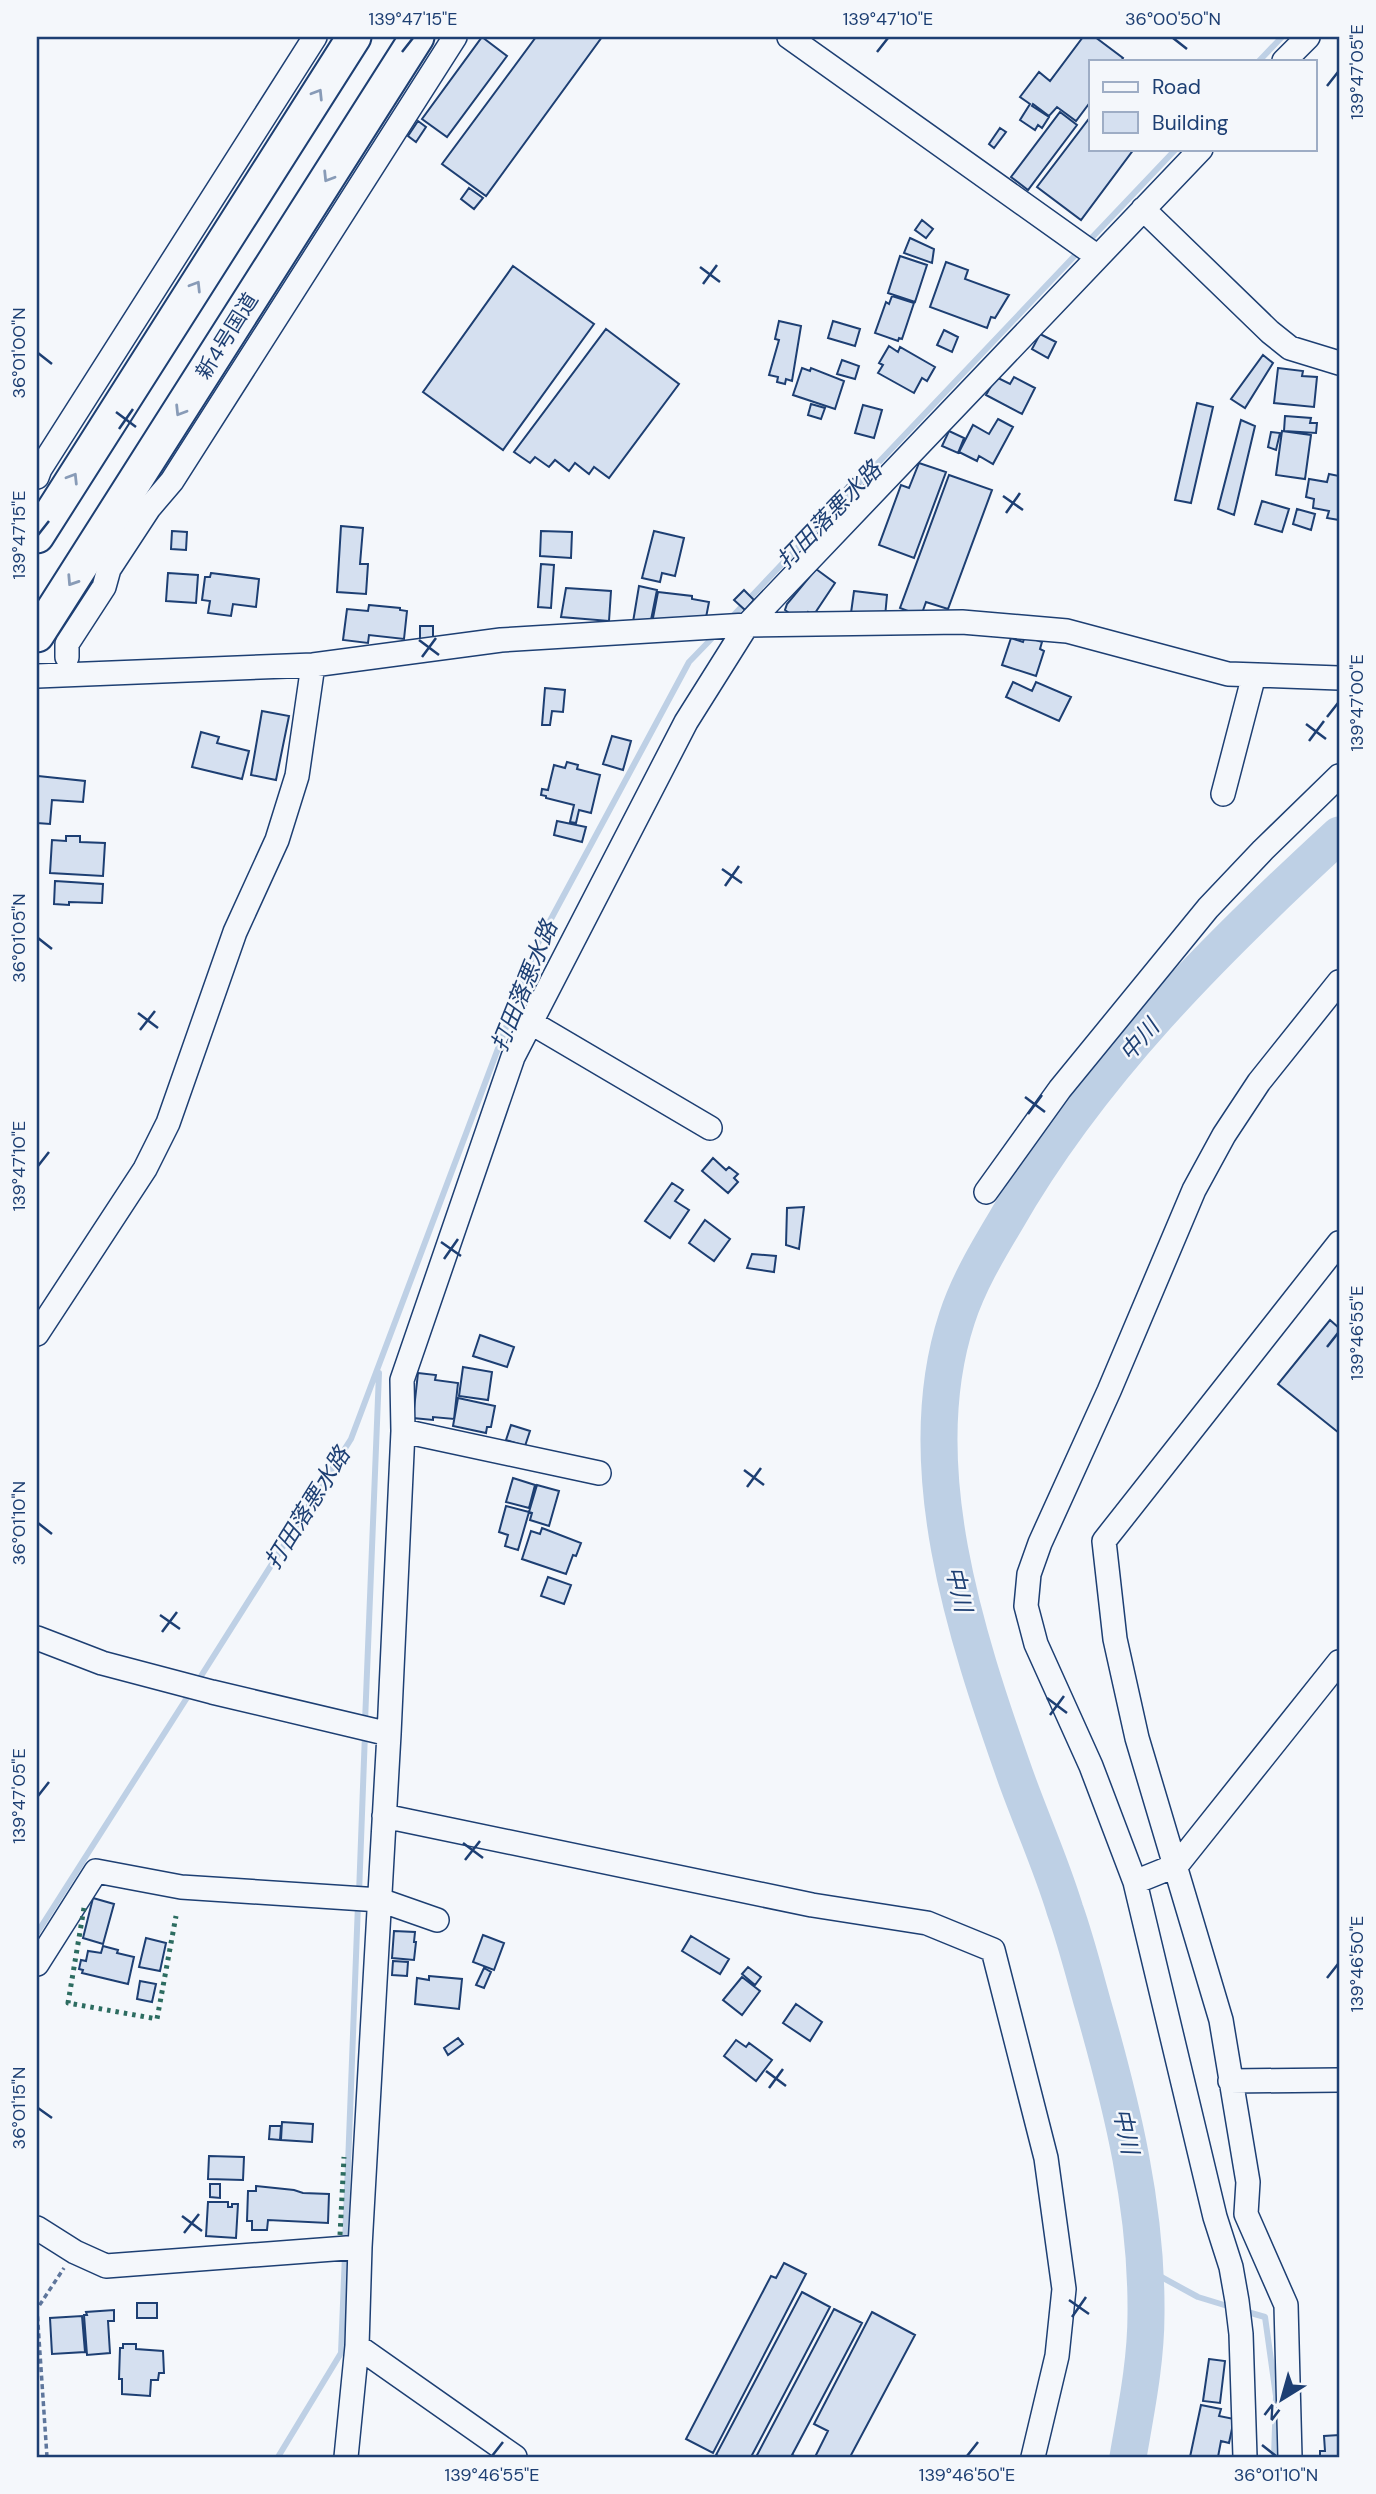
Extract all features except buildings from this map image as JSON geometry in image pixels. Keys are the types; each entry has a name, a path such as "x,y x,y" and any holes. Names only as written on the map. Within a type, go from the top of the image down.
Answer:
{"highway":[{"path":"37,536 354,37"},
{"name":"新4号国道","path":"37,635 116,535 417,37"}],"street":[{"path":"37,477 315,37"},
{"path":"67,656 66,644 104,587 116,535 149,508 172,481 455,37"},
{"path":"789,37 1098,257"},
{"path":"1285,60 1308,37"},
{"path":"346,2457 357,2346 360,2247 389,1734 403,1431 402,1380 513,1057 686,722 747,625 1200,150"},
{"path":"1143,209 1270,332 1290,348 1339,363"},
{"path":"40,681 313,665 501,640 747,625 962,622 1068,631 1228,674 1339,678"},
{"path":"37,1334 145,1169 168,1124 235,932 276,840 297,776 313,665"},
{"path":"1223,794 1254,675"},
{"path":"986,1192 1060,1089 1209,908 1263,850 1339,776"},
{"path":"1245,2457 1241,2334 1231,2267 1215,2217 1135,1882 1091,1766 1036,1644 1026,1606 1029,1574 1040,1543 1194,1190 1224,1135 1259,1082 1339,982"},
{"path":"530,1022 710,1128"},
{"path":"1290,2457 1286,2305 1246,2214 1248,2182 1221,2020 1137,1738 1115,1639 1104,1541 1339,1243"},
{"path":"403,1431 599,1473"},
{"path":"37,1638 102,1663 389,1734"},
{"path":"1135,1882 1177,1866 1339,1662"},
{"path":"384,1816 811,1905 928,1923 993,1950 1045,2158 1064,2289 1057,2356 1033,2457"},
{"path":"37,1964 96,1871 181,1887 380,1900 437,1920"},
{"path":"1230,2081 1339,2080"},
{"path":"37,2228 75,2252 106,2266 360,2247"},
{"path":"357,2346 515,2457"}],"path":[{"path":"47,2457 37,2309 75,2252"}],"waterway":[{"name":"打田落悪水路","path":"1260,60 1282,37"},
{"name":"打田落悪水路","path":"729,620 1175,150"},
{"name":"打田落悪水路","path":"196,1684 351,1439 537,945 689,662 717,633"},
{"name":"中川","path":"1128,2457 1146,2332 1142,2235 1131,2158 1114,2081 1073,1933 996,1721 962,1608 941,1490 939,1431 944,1374 957,1318 978,1268 1039,1167 1075,1115 1115,1064 1201,969 1339,835"},
{"path":"365,1722 379,1373"},
{"name":"打田落悪水路","path":"37,1933 190,1693"},
{"path":"359,1894 365,1733"},
{"path":"345,2243 358,1904"},
{"path":"278,2457 341,2353 345,2254"},
{"path":"1143,2267 1198,2297 1234,2308"},
{"path":"1244,2311 1265,2317 1276,2396 1274,2457"}],"hedge":[{"path":"84,1908 68,2003 157,2019 176,1916"},
{"path":"340,2235 344,2157"}]}
